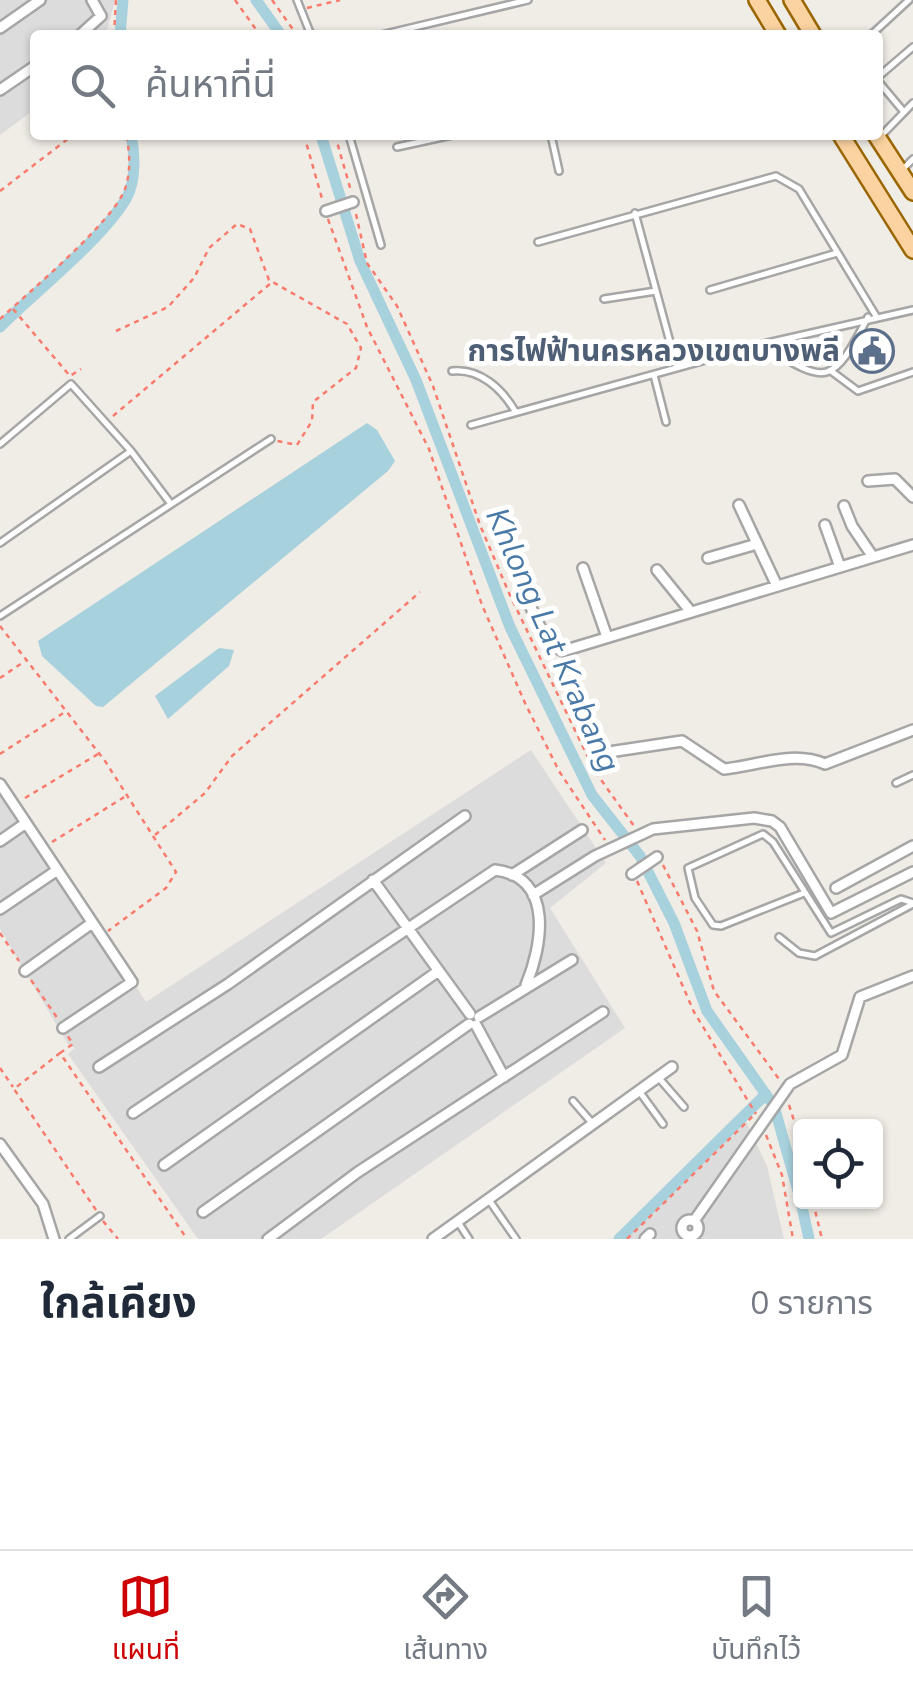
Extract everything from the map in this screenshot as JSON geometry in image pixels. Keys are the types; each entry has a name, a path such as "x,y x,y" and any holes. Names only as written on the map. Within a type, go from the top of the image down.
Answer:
{"main road":[{"path":"757,0 775,30"},
{"path":"792,0 810,30"},
{"path":"844,140 913,250"},
{"path":"880,140 913,192"}],"street":[{"path":"0,28 40,0"},
{"path":"86,30 102,16 92,0"},
{"path":"2,85 30,69"},
{"path":"326,211 353,202"},
{"path":"868,481 894,479 913,497"},
{"path":"739,505 777,586"},
{"path":"844,506 852,526 874,557"},
{"path":"825,525 840,567"},
{"path":"708,558 757,544"},
{"path":"528,602 548,644 557,650 913,545"},
{"path":"583,568 607,637"},
{"path":"658,570 691,612"},
{"path":"609,752 676,741 694,746 724,769 766,760 825,764 913,730"},
{"path":"0,784 132,982 63,1028"},
{"path":"98,1067 228,984 465,816"},
{"path":"533,894 594,856 653,829 754,818 772,820 831,914 913,872"},
{"path":"0,840 26,822"},
{"path":"512,875 582,830"},
{"path":"836,888 913,846"},
{"path":"633,873 656,858"},
{"path":"133,1113 484,874 499,870 512,875 533,894 542,927 526,986"},
{"path":"0,910 56,871"},
{"path":"373,880 474,1020 504,1078"},
{"path":"25,971 92,923"},
{"path":"203,1212 474,1020 572,960"},
{"path":"164,1164 437,972"},
{"path":"694,1233 790,1084 842,1055 860,997 913,976"},
{"path":"268,1239 358,1172 603,1012"},
{"path":"434,1239 672,1067"},
{"path":"0,1144 43,1204 54,1239"}],"lane":[{"path":"296,0 309,30"},
{"path":"402,30 528,0"},
{"path":"876,30 909,0"},
{"path":"883,74 913,47"},
{"path":"883,85 904,112"},
{"path":"883,132 913,104"},
{"path":"350,140 381,245"},
{"path":"397,147 429,140"},
{"path":"553,140 559,171"},
{"path":"900,172 913,159"},
{"path":"538,242 776,176 799,189 872,317"},
{"path":"635,213 677,368"},
{"path":"710,290 837,253"},
{"path":"604,299 656,291"},
{"path":"471,424 764,344 872,317 912,313"},
{"path":"764,344 807,372 830,371 844,363 872,317"},
{"path":"452,371 480,376 500,390 515,412"},
{"path":"830,371 858,391 913,372"},
{"path":"654,375 666,422"},
{"path":"0,444 72,384 172,504"},
{"path":"0,616 271,439"},
{"path":"0,542 131,451"},
{"path":"896,783 913,775"},
{"path":"804,892 721,926 713,925 695,898 688,868 763,834 804,892 826,929 834,934 901,899 913,903"},
{"path":"779,938 799,953 815,956 913,903"},
{"path":"658,1077 684,1107"},
{"path":"639,1091 663,1124"},
{"path":"573,1101 593,1124"},
{"path":"489,1200 516,1239"},
{"path":"68,1239 100,1216"},
{"path":"458,1222 469,1239"}],"path":[{"path":"114,30 116,0"},
{"path":"236,0 257,30"},
{"path":"272,0 293,30"},
{"path":"300,9 340,0"},
{"path":"0,191 66,140"},
{"path":"0,320 125,192 130,152 127,140"},
{"path":"305,140 367,326 429,449 482,605 560,771 607,843"},
{"path":"116,331 168,306 194,278 209,248 237,224 250,229 257,256 272,282 347,324 361,348 356,368 312,402 312,421 297,445 271,439"},
{"path":"113,416 272,282"},
{"path":"12,308 70,376 81,369"},
{"path":"153,836 205,793 232,756 420,592"},
{"path":"0,626 99,753 176,872 166,888 100,936"},
{"path":"0,678 27,661"},
{"path":"0,754 66,712"},
{"path":"25,798 99,753"},
{"path":"51,842 127,795"},
{"path":"627,1239 756,1114 694,1012 653,910 633,873"},
{"path":"0,934 73,1044 14,1089"},
{"path":"60,1052 188,1239"},
{"path":"0,1068 118,1239"},
{"path":"760,1132 782,1175 793,1239"},
{"path":"815,1209 822,1239"}],"shaded area":[{"path":"0,0 115,0 107,30 30,30 30,113 0,135"},
{"path":"531,750 606,863 550,908 625,1028 321,1239 198,1239 68,1054 75,1048 69,1046 0,929 0,776 146,1002"},
{"path":"743,1115 767,1166 784,1239 617,1239"}],"water":[{"path":"367,423 377,430 395,461 388,471 103,707 96,706 42,656 38,641"},
{"path":"219,648 234,650 229,666 168,719 155,696"}],"waterway":[{"path":"120,30 123,0"},
{"name":"Khlong Lat Krabang","path":"256,0 277,30"},
{"path":"0,327 86,247 116,213 132,183 132,140"},
{"name":"Khlong Lat Krabang","path":"323,140 360,261 416,380 510,627 592,795 640,856 674,923 707,1011 774,1106 793,1173"},
{"path":"619,1239 766,1094"},
{"name":"Khlong Lat Krabang","path":"803,1209 809,1239"}],"place":[{"name":"การไฟฟ้านครหลวงเขตบางพลี","path":"872,351"}]}
